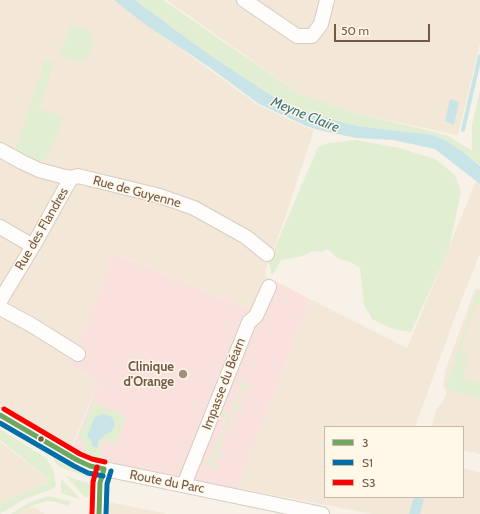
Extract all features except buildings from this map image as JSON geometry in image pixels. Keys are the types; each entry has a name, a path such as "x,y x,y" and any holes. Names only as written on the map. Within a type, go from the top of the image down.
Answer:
{"street":[{"path":"244,0 297,36 312,36 321,24 327,0"},
{"name":"Rue de Guyenne","path":"0,150 39,170 71,178 78,176 160,196 194,208 246,237 267,254"},
{"name":"Rue des Flandres","path":"0,301 71,178"},
{"path":"0,227 33,246"},
{"name":"Impasse du Béarn","path":"184,485 248,322 256,316 269,287"},
{"path":"0,308 30,324 78,354"},
{"name":"Route du Parc","path":"0,415 20,428 90,466 322,514"},
{"path":"99,514 100,483 104,469"}],"shaded area":[{"path":"0,0 114,0 258,105 314,130 267,266 265,274 269,279 255,312 115,253 70,365 99,382 71,447 0,404"},
{"path":"167,0 480,0 480,43 458,135 358,114 308,96 301,95"},
{"path":"476,182 480,184 480,253 415,426 324,426 324,498 464,498 464,468 480,473 480,514 373,514 237,488 310,299 407,348"},
{"name":"Clinique d'Orange","path":"114,253 255,312 269,278 310,299 237,489 91,458 73,447 99,382 70,365"},
{"path":"475,289 480,289 480,454 464,450 464,426 432,426 436,409 441,405 447,393 443,386 446,369"},
{"path":"0,442 50,480 48,483 22,493 0,504"},
{"path":"108,502 168,514 107,514"},
{"path":"34,507 45,514 16,514 17,513"}],"green space":[{"path":"135,0 163,0 301,95 308,96 358,114 448,136 472,151 472,125 480,91 480,165 446,141 433,135 357,126 295,108 275,98 211,56"},
{"path":"71,25 84,28 90,33 94,40 84,62 60,55"},
{"path":"45,60 54,63 39,109 64,117 49,155 44,160 39,162 17,150 16,146"},
{"path":"356,140 399,148 435,159 455,175 461,192 449,248 411,332 393,329 372,319 364,305 360,268 351,262 339,259 327,249 321,252 312,251 303,256 281,260 272,276 269,262 318,147 328,143"},
{"path":"477,292 480,292 480,305 477,304 474,310 461,348 467,352 465,357 469,360 463,377 465,379 480,382 480,398 445,389"},
{"path":"234,380 251,386 252,390 244,387 236,405 244,408 243,411 234,409 226,431 223,430 228,418 220,414 221,412 229,415 242,384"},
{"path":"93,403 126,416 115,444 103,440 100,448 104,460 97,459 82,452 86,443 78,439"},
{"path":"0,429 46,458 53,470 56,486 23,500 0,514 0,504 29,490 49,483 50,480 0,440"},
{"path":"222,432 225,433 217,452 225,455 224,457 216,454 213,463 220,466 218,468 201,463 201,460 209,463"},
{"path":"52,455 87,473 91,478 60,467 55,462"},
{"path":"66,476 94,485 93,495 85,497"},
{"path":"61,479 78,496 79,499 61,492"},
{"path":"48,496 69,501 70,504 68,506 47,501 34,505 17,514 11,514 30,502"}],"water":[{"name":"Meyne Claire","path":"114,0 135,0 211,56 275,98 295,108 357,126 433,135 446,141 463,152 480,166 480,184 435,149 393,140 356,138 319,130 306,126 259,104 209,67 142,22"},
{"path":"450,99 459,102 454,125 445,121"},
{"path":"102,414 112,417 115,424 111,432 99,440 97,448 92,446 91,440 87,436 95,417"},
{"path":"414,498 424,499 420,514 409,514"}],"waterway":[{"path":"463,130 480,56"}],"transit line":[{"name":"S3","path":"4,409 80,454 105,462"},
{"name":"3","path":"0,415 77,460 90,466 104,469"},
{"name":"S1","path":"0,423 74,466 88,473 103,476"},
{"name":"S3","path":"92,514 93,482 97,467"},
{"name":"3","path":"99,514 100,483 104,469"},
{"name":"S1","path":"106,514 107,484 111,471"}],"place":[{"name":"Clinique d'Orange","path":"183,374"}]}
